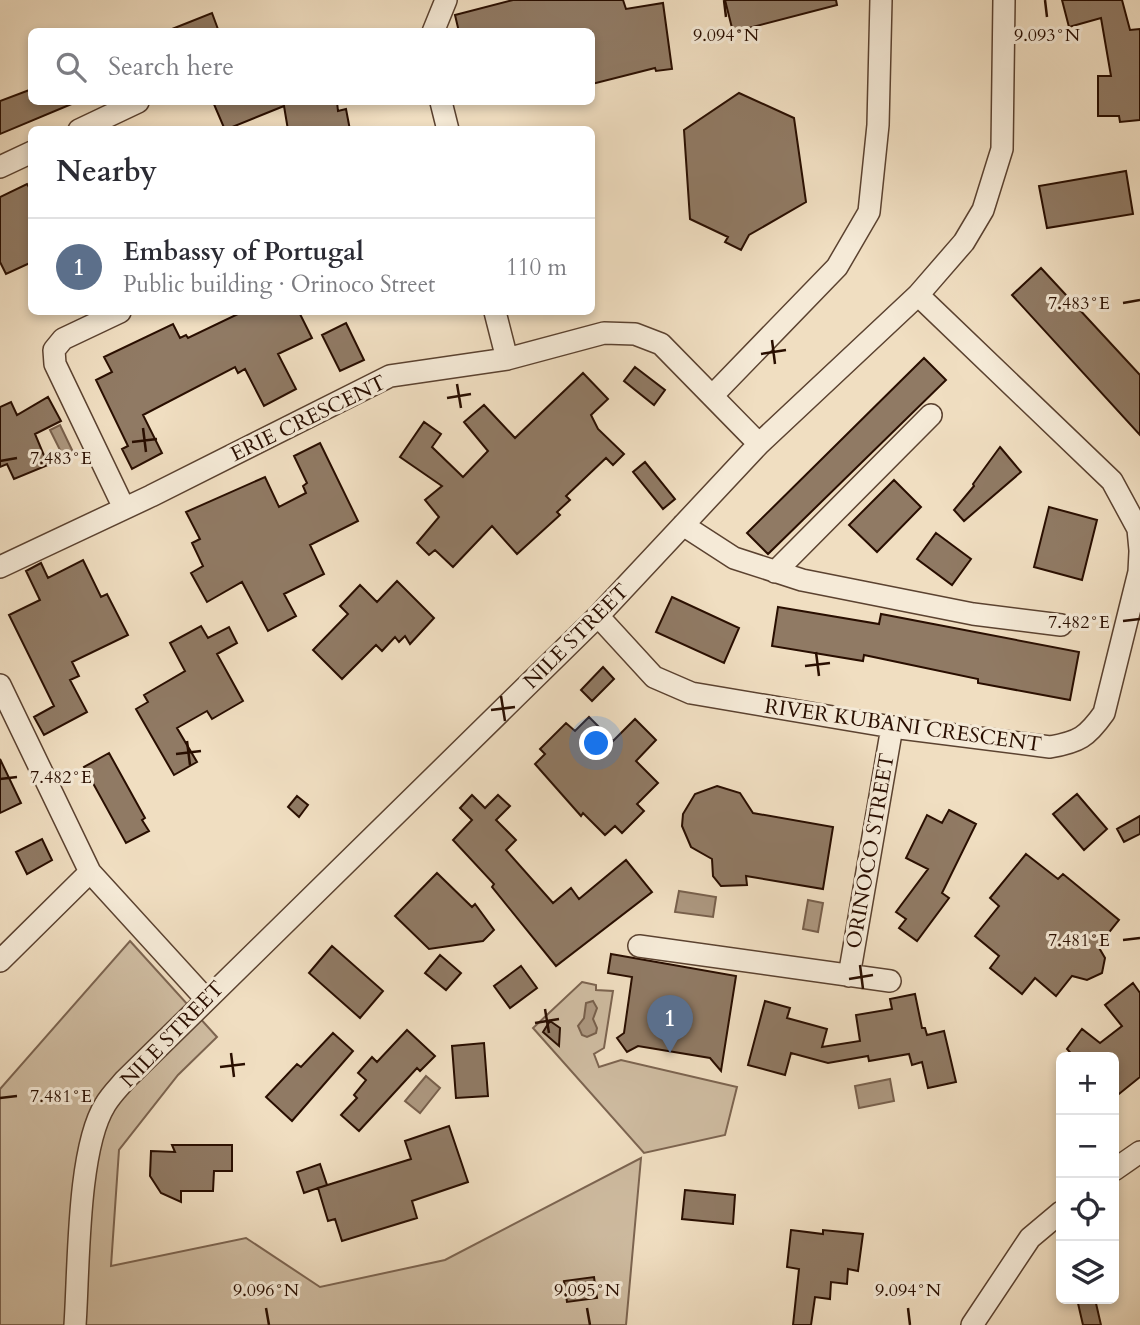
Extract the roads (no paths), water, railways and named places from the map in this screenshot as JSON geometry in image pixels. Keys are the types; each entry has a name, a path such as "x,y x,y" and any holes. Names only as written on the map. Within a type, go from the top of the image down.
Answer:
{"street":[{"path":"435,28 446,0"},
{"path":"713,395 837,267 869,212 878,125 881,0"},
{"name":"NILE STREET","path":"75,1325 86,1170 91,1139 104,1106 125,1080 205,998 598,615 759,444 918,295 964,242 984,210 1002,149 1004,0"},
{"path":"87,126 132,105"},
{"path":"442,105 447,126"},
{"path":"0,167 28,154"},
{"name":"RIVER KUBANI CRESCENT","path":"598,615 654,677 691,693 892,727 1050,747 1074,743 1091,732 1104,713 1139,572 1138,529 1112,481 918,295"},
{"path":"114,315 63,339 54,350 55,364 124,508"},
{"path":"496,315 507,359"},
{"name":"ERIE CRESCENT","path":"0,567 390,376 507,359 604,333 635,334 662,344 759,444"},
{"path":"775,572 931,415"},
{"path":"683,525 734,558 775,572 973,614 1061,625"},
{"path":"0,685 90,872 205,998"},
{"name":"ORINOCO STREET","path":"849,976 892,727"},
{"path":"0,961 90,872"},
{"name":"ORINOCO STREET","path":"639,946 890,981"},
{"path":"1119,1167 1140,1152"},
{"path":"972,1325 1030,1237 1056,1216"}],"place":[{"name":"Embassy of Portugal","path":"670,1053"}]}
